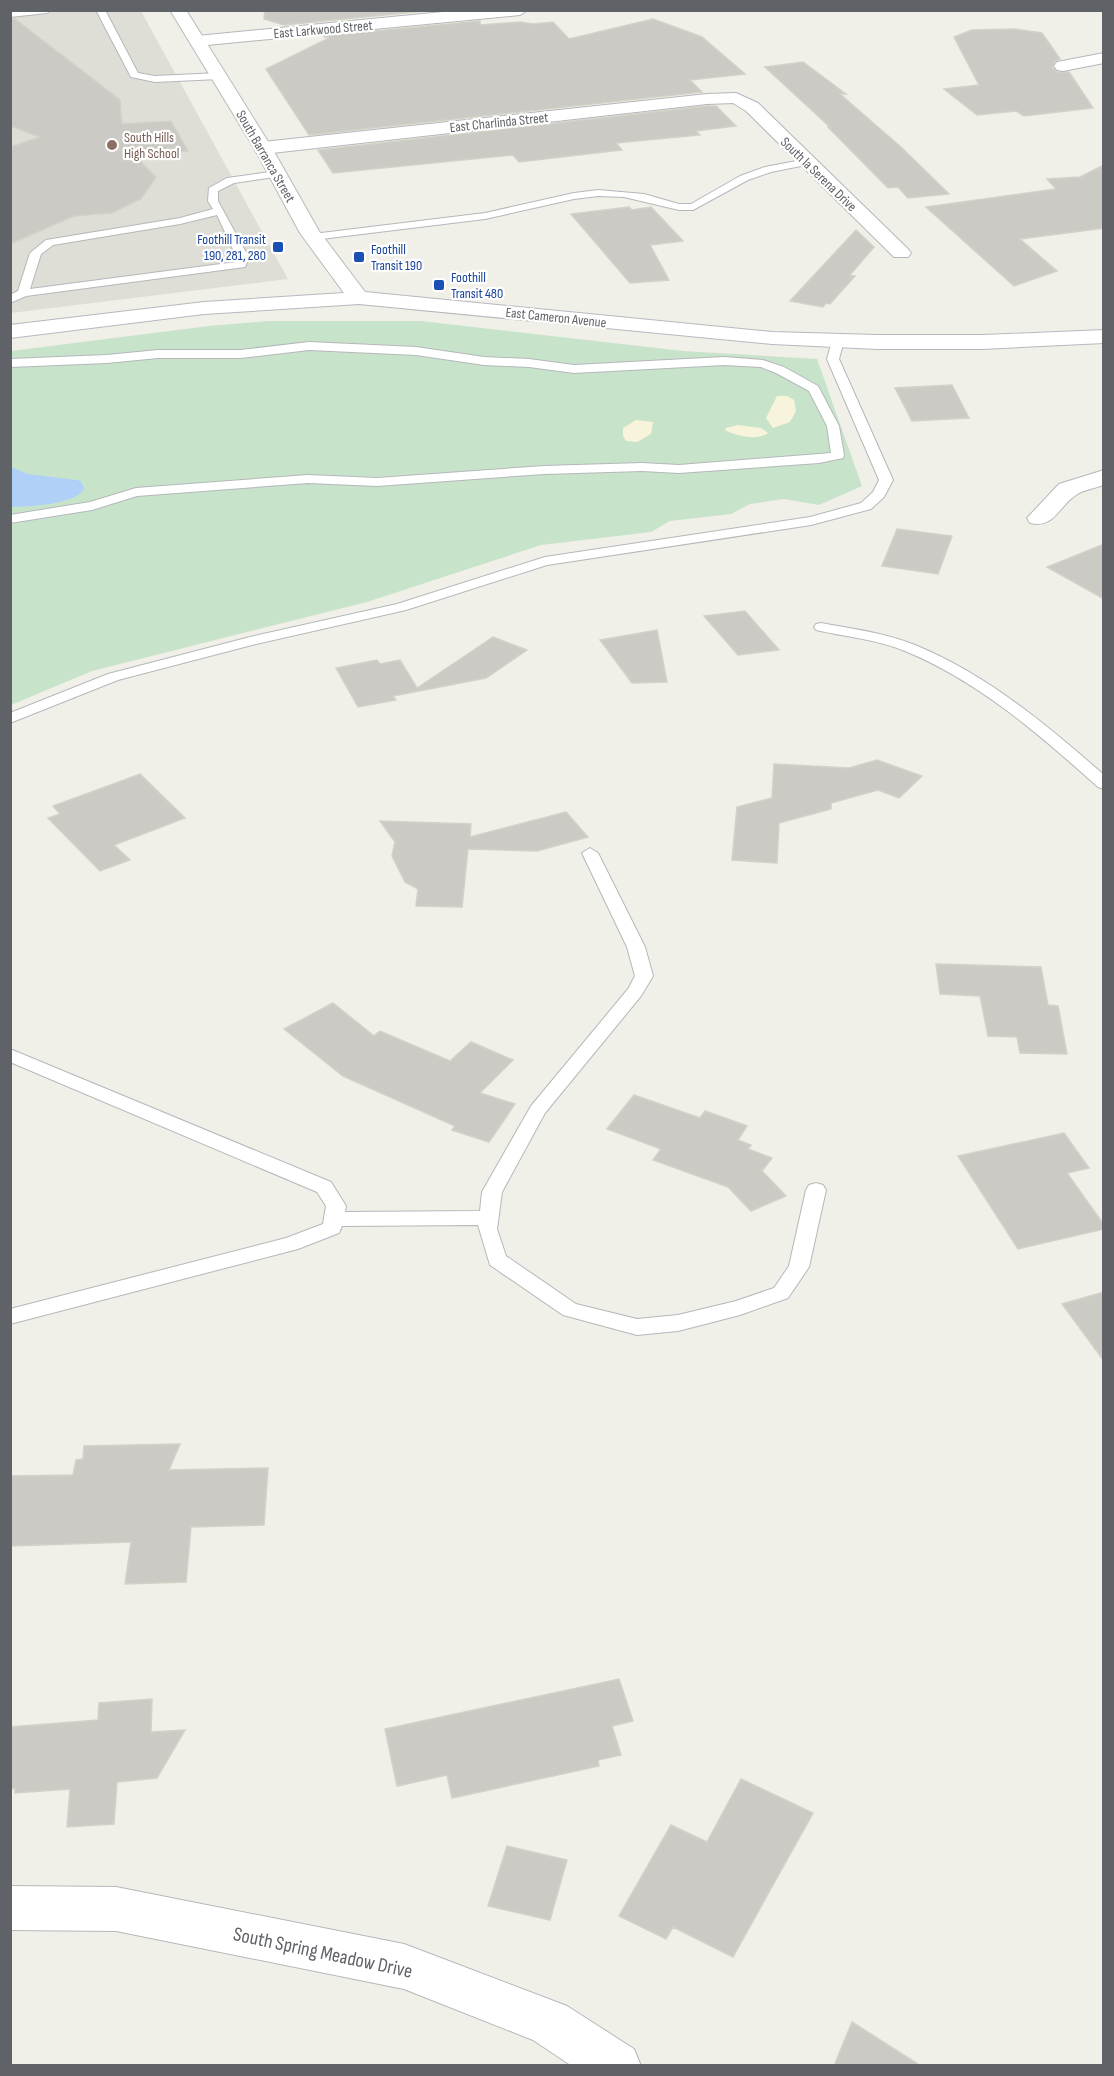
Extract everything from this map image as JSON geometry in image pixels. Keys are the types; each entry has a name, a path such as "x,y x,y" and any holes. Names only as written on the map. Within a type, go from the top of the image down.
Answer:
{"main road":[{"name":"South Barranca Street","path":"178,10 263,148 313,237 358,298"},
{"name":"East Larkwood Street","path":"197,41 520,10"},
{"path":"1063,66 1104,58"},
{"name":"East Charlinda Street","path":"263,148 707,99 736,98"},
{"name":"South la Serena Drive","path":"736,98 752,107 901,253"},
{"name":"East Cameron Avenue","path":"10,332 204,308 358,298 478,308 672,330 838,340 983,342 1104,336"},
{"path":"1039,518 1068,489 1104,477"},
{"name":"South Spring Meadow Drive","path":"10,1908 116,1909 404,1967 550,2023 616,2066"}],"lane":[{"path":"10,14 47,10"},
{"path":"100,10 134,75 155,79 219,76"},
{"path":"313,237 485,216 574,195 598,193 634,195 679,207 693,207 744,178 769,169 807,162"},
{"path":"10,300 23,293 241,265 243,258 213,201 213,190 232,180 277,174"},
{"path":"23,293 36,253 50,242 180,221 219,211"},
{"path":"10,719 113,677 250,641 401,607 545,561 811,521 866,506 879,494 886,480 833,359 838,340"},
{"path":"10,363 107,359 158,354 240,354 309,346 416,351 484,361 529,363 574,369 724,361 763,364 780,370 814,389 833,426 838,455 819,459 679,468 544,470 377,482 308,479 136,492 92,506 10,519"},
{"path":"821,627 881,638 931,659 1002,701 1062,746 1104,784"},
{"path":"590,853 636,947 644,976 635,992 538,1110 492,1192 487,1229 497,1260 570,1310 637,1327 678,1323 740,1308 781,1293 800,1267 816,1190"},
{"path":"10,1055 324,1187 336,1206 332,1228 291,1244 10,1317"},
{"path":"334,1219 488,1218"}],"shaded area":[{"name":"South Hills High School","path":"10,11 141,11 288,279 11,313"}],"green space":[{"path":"269,321 421,321 683,351 817,359 862,486 819,505 784,499 750,504 731,514 670,521 651,532 541,545 367,602 92,671 11,705 11,351 209,326"}],"sand":[{"path":"777,396 787,396 794,400 796,411 790,422 773,428 766,418"},
{"path":"636,420 653,422 651,434 637,442 626,441 623,428"},
{"path":"738,425 761,428 768,433 759,437 747,437 725,430"}],"water":[{"path":"11,467 28,474 81,481 84,489 72,498 62,501 11,507"}],"building":[{"path":"265,10 435,10 284,25 264,19"},
{"path":"10,19 15,19 120,100 122,124 171,121 188,151 136,157 156,177 141,199 112,213 74,216 10,244 10,147 40,137 10,126"},
{"path":"653,19 702,37 745,74 690,80 702,92 309,135 266,69 329,38 323,36 480,21 480,25 553,22 569,39"},
{"path":"1015,29 1042,33 1060,59 1055,61 1052,67 1057,72 1069,72 1093,108 1024,116 1016,111 977,115 944,89 979,85 954,37 972,30"},
{"path":"803,62 846,94 840,94 902,148 949,194 908,198 898,187 888,188 828,127 830,127 765,67"},
{"path":"716,106 736,126 696,131 700,135 616,143 622,150 519,162 513,155 333,173 318,150"},
{"path":"1104,165 1104,228 1020,239 1057,271 1014,286 926,207 1056,189 1047,179 1080,177"},
{"path":"629,207 632,210 651,207 683,241 650,245 669,280 630,283 571,214"},
{"path":"856,230 874,247 850,275 855,276 830,304 826,303 823,307 790,301"},
{"path":"952,385 969,418 912,421 895,388"},
{"path":"897,529 952,536 938,574 882,566"},
{"path":"1104,544 1104,599 1047,567"},
{"path":"745,611 779,650 738,655 704,616"},
{"path":"657,630 667,682 632,683 600,640"},
{"path":"493,637 527,650 486,678 393,696 396,700 358,707 336,668 377,660 380,664 400,660 417,688"},
{"path":"877,760 922,776 899,798 878,790 831,803 831,809 779,823 777,863 732,860 737,807 772,798 774,764 849,768"},
{"path":"140,774 185,818 114,845 130,860 100,871 48,818 60,814 53,806"},
{"path":"566,812 588,837 537,851 468,849 462,907 416,906 418,889 405,882 392,856 395,842 380,821 471,824 470,837"},
{"path":"936,964 1041,967 1048,1005 1058,1006 1067,1054 1020,1053 1017,1037 988,1036 980,996 940,994"},
{"path":"333,1003 374,1036 380,1031 450,1061 471,1042 513,1060 480,1093 515,1104 489,1142 452,1130 455,1126 343,1076 284,1029"},
{"path":"634,1095 700,1118 705,1111 747,1126 738,1140 751,1145 748,1149 772,1158 762,1171 786,1196 751,1211 728,1187 653,1160 661,1149 607,1129"},
{"path":"1064,1133 1089,1168 1067,1173 1104,1225 1104,1229 1018,1249 958,1156"},
{"path":"1104,1292 1104,1361 1062,1304"},
{"path":"180,1444 169,1470 268,1468 264,1525 191,1527 186,1582 125,1584 131,1542 10,1546 10,1476 73,1475 76,1460 83,1459 84,1446"},
{"path":"619,1679 633,1721 612,1726 621,1755 598,1760 599,1766 452,1798 447,1775 397,1786 385,1729"},
{"path":"152,1699 151,1732 185,1730 157,1778 117,1782 114,1824 67,1827 70,1789 15,1793 15,1788 10,1789 10,1727 98,1720 99,1703"},
{"path":"741,1779 813,1813 733,1957 673,1927 666,1939 619,1916 671,1825 707,1842"},
{"path":"507,1846 567,1860 550,1920 488,1906"},
{"path":"852,2022 921,2066 834,2066"}],"place":[{"name":"South Hills High School","path":"112,145"},
{"name":"Foothill Transit 190, 281, 280","path":"278,247"},
{"name":"Foothill Transit 190","path":"359,257"},
{"name":"Foothill Transit 480","path":"439,285"}]}
